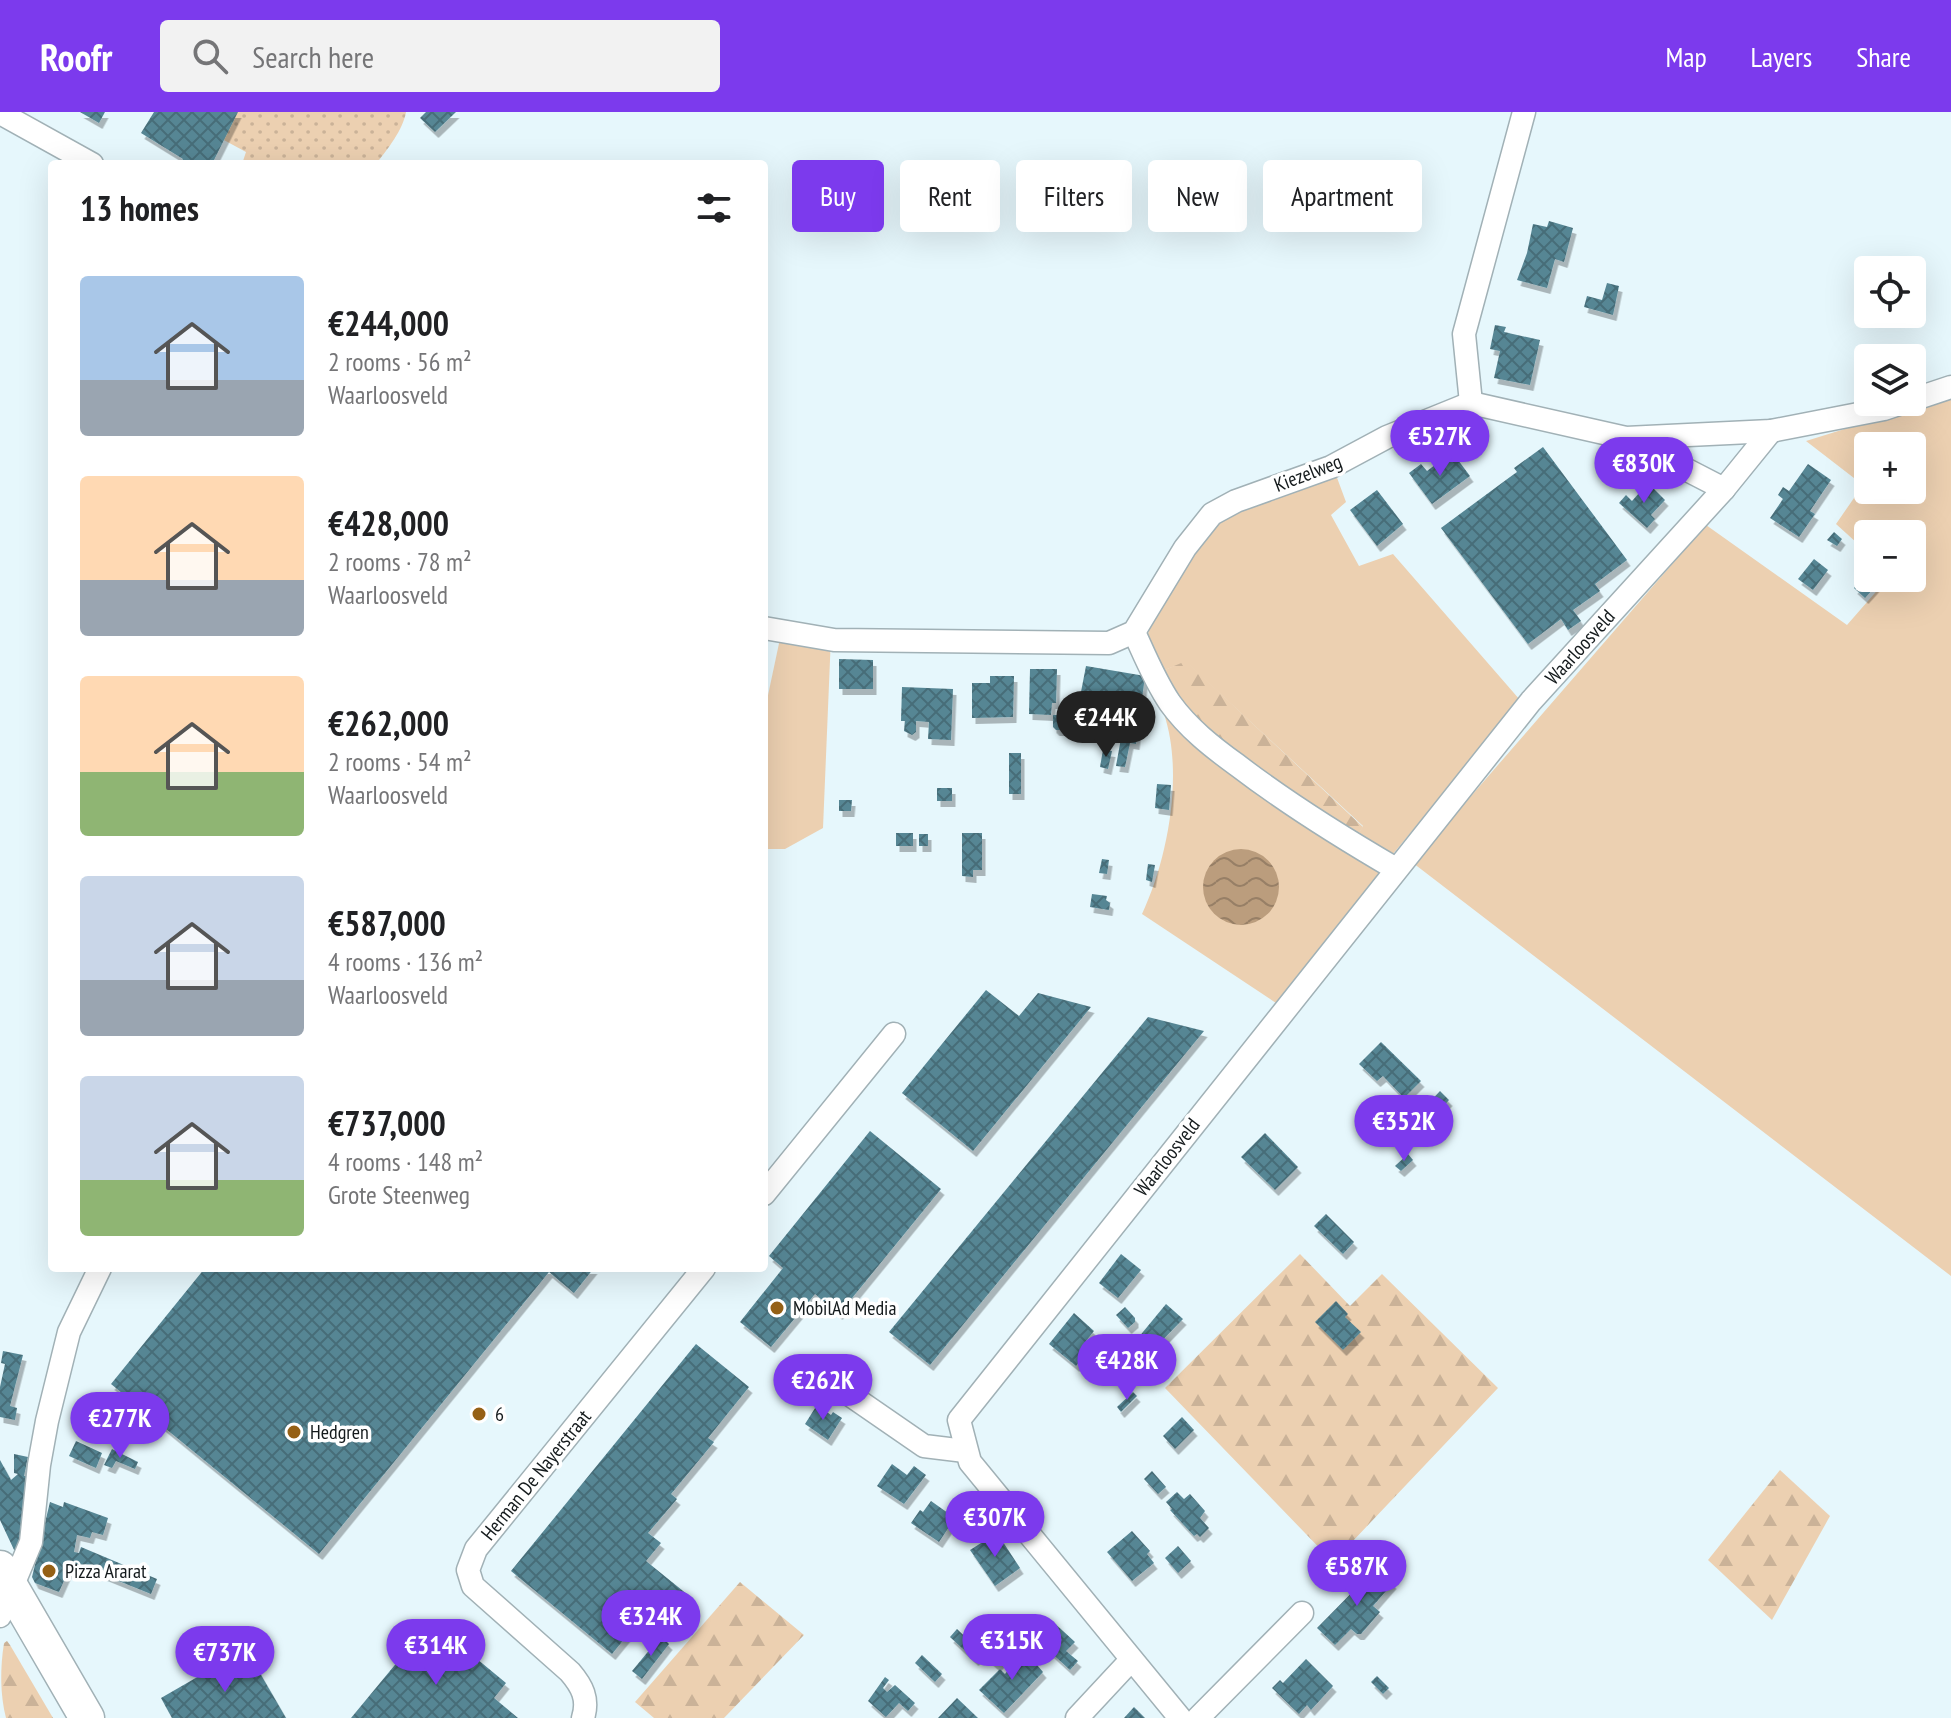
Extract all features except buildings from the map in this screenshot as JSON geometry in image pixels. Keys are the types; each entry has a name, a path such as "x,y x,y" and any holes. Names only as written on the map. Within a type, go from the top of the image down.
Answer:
{"main road":[{"path":"4,1591 87,1718"}],"street":[{"path":"1524,112 1464,334 1471,403 1626,438 1724,489"},
{"path":"0,113 85,160"},
{"path":"1926,395 1951,387"},
{"name":"Kiezelweg","path":"1134,632 1185,548 1212,514 1236,501 1331,467 1387,437 1471,403"},
{"path":"1626,438 1771,431 1854,415"},
{"name":"Waarloosveld","path":"965,1451 959,1420 1531,701 1724,489 1771,431"},
{"path":"768,629 834,640 1109,643 1134,632 1151,672 1171,705 1200,737 1298,808 1396,869"},
{"path":"768,1189 894,1034"},
{"path":"4,1591 31,1542 39,1465 59,1369 69,1332 98,1272"},
{"name":"Herman De Nayerstraat","path":"590,1715 583,1687 473,1586 468,1570 476,1549 701,1272"},
{"path":"824,1377 924,1446 965,1451 970,1462 1180,1718"},
{"path":"1198,1718 1302,1613"},
{"path":"1077,1718 1131,1660"}],"green space":[{"path":"235,112 406,112 398,133 379,160 243,160 246,152 222,139"},
{"path":"1951,396 1951,1276 1413,863 1706,525 1847,625 1876,592 1926,592 1926,520 1854,520 1854,540 1836,524 1854,498 1854,504 1926,504 1926,432 1854,432 1854,478 1806,441 1887,416 1926,416 1926,404"},
{"path":"1336,475 1346,502 1331,515 1359,566 1393,554 1520,700 1393,854 1358,835 1363,826 1186,662 1162,671 1148,634 1153,613 1204,534 1228,513"},
{"path":"781,634 831,636 823,828 785,849 768,849 768,695"},
{"path":"1186,661 1363,827 1358,835 1298,802 1210,733 1185,706 1162,671"},
{"path":"1164,714 1223,765 1383,873 1279,1005 1142,914 1166,842 1173,789 1170,737"},
{"path":"1300,1254 1350,1306 1382,1274 1498,1388 1333,1562 1165,1388"},
{"path":"1780,1470 1830,1516 1772,1620 1708,1560"},
{"path":"740,1582 804,1635 724,1718 654,1718 635,1702"},
{"path":"7,1641 53,1718 6,1718 1,1672 4,1643"}],"water":[{"path":"1241,849 1255,852 1268,860 1276,873 1279,887 1276,901 1268,914 1255,922 1241,925 1227,922 1214,914 1206,901 1203,887 1206,873 1214,860 1227,852"}],"place":[{"name":"MobilAd Media","path":"777,1308"},
{"name":"6","path":"479,1414"},
{"name":"Hedgren","path":"294,1432"},
{"name":"Pizza Ararat","path":"49,1571"}]}
